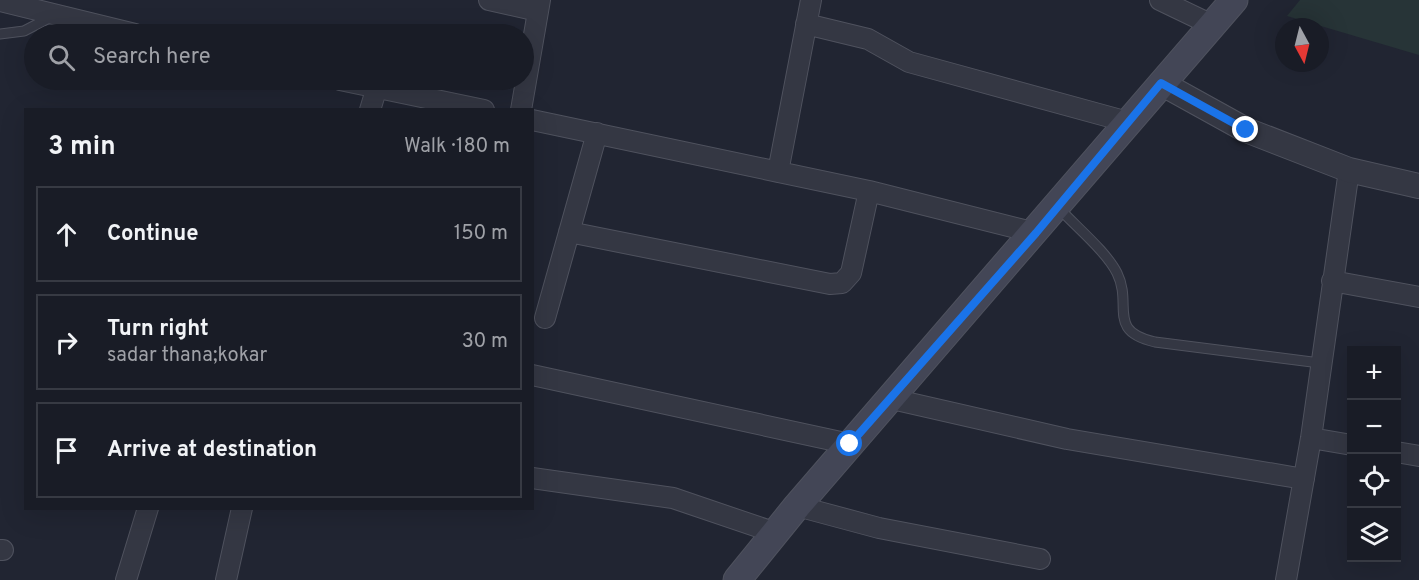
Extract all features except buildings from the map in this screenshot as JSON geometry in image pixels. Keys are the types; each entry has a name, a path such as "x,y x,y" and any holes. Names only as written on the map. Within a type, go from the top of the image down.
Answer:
{"main road":[{"path":"737,580 850,444 1036,233 1161,83 1234,0"}],"street":[{"path":"489,0 539,6 534,33"},
{"path":"778,172 811,0"},
{"path":"1160,0 1212,26"},
{"path":"0,1 66,10 106,24"},
{"path":"806,24 868,39 916,64 1128,122"},
{"path":"1161,83 1246,130 1349,170 1419,186"},
{"path":"371,108 376,90"},
{"path":"391,90 475,108"},
{"path":"520,108 524,90"},
{"path":"534,120 869,191 1036,233"},
{"path":"545,318 597,133"},
{"path":"1286,580 1311,438 1349,170"},
{"path":"569,232 830,284 842,283 851,273 869,191"},
{"path":"1332,281 1419,297"},
{"path":"534,375 850,444"},
{"path":"892,399 1067,440 1304,479"},
{"path":"1311,438 1347,444"},
{"path":"1401,453 1419,456"},
{"path":"534,478 673,498 776,533"},
{"path":"797,507 879,528 1040,559"},
{"path":"126,580 147,510"},
{"path":"226,580 242,510"}],"lane":[{"path":"38,24 66,10"},
{"path":"0,34 24,31"},
{"path":"1057,206 1117,273 1125,320 1133,335 1155,342 1320,363"}],"shaded area":[{"path":"1300,0 1419,0 1419,55 1329,28 1329,18 1287,16"}],"route":[{"path":"850,444 1036,233 1161,83 1246,130"}]}
